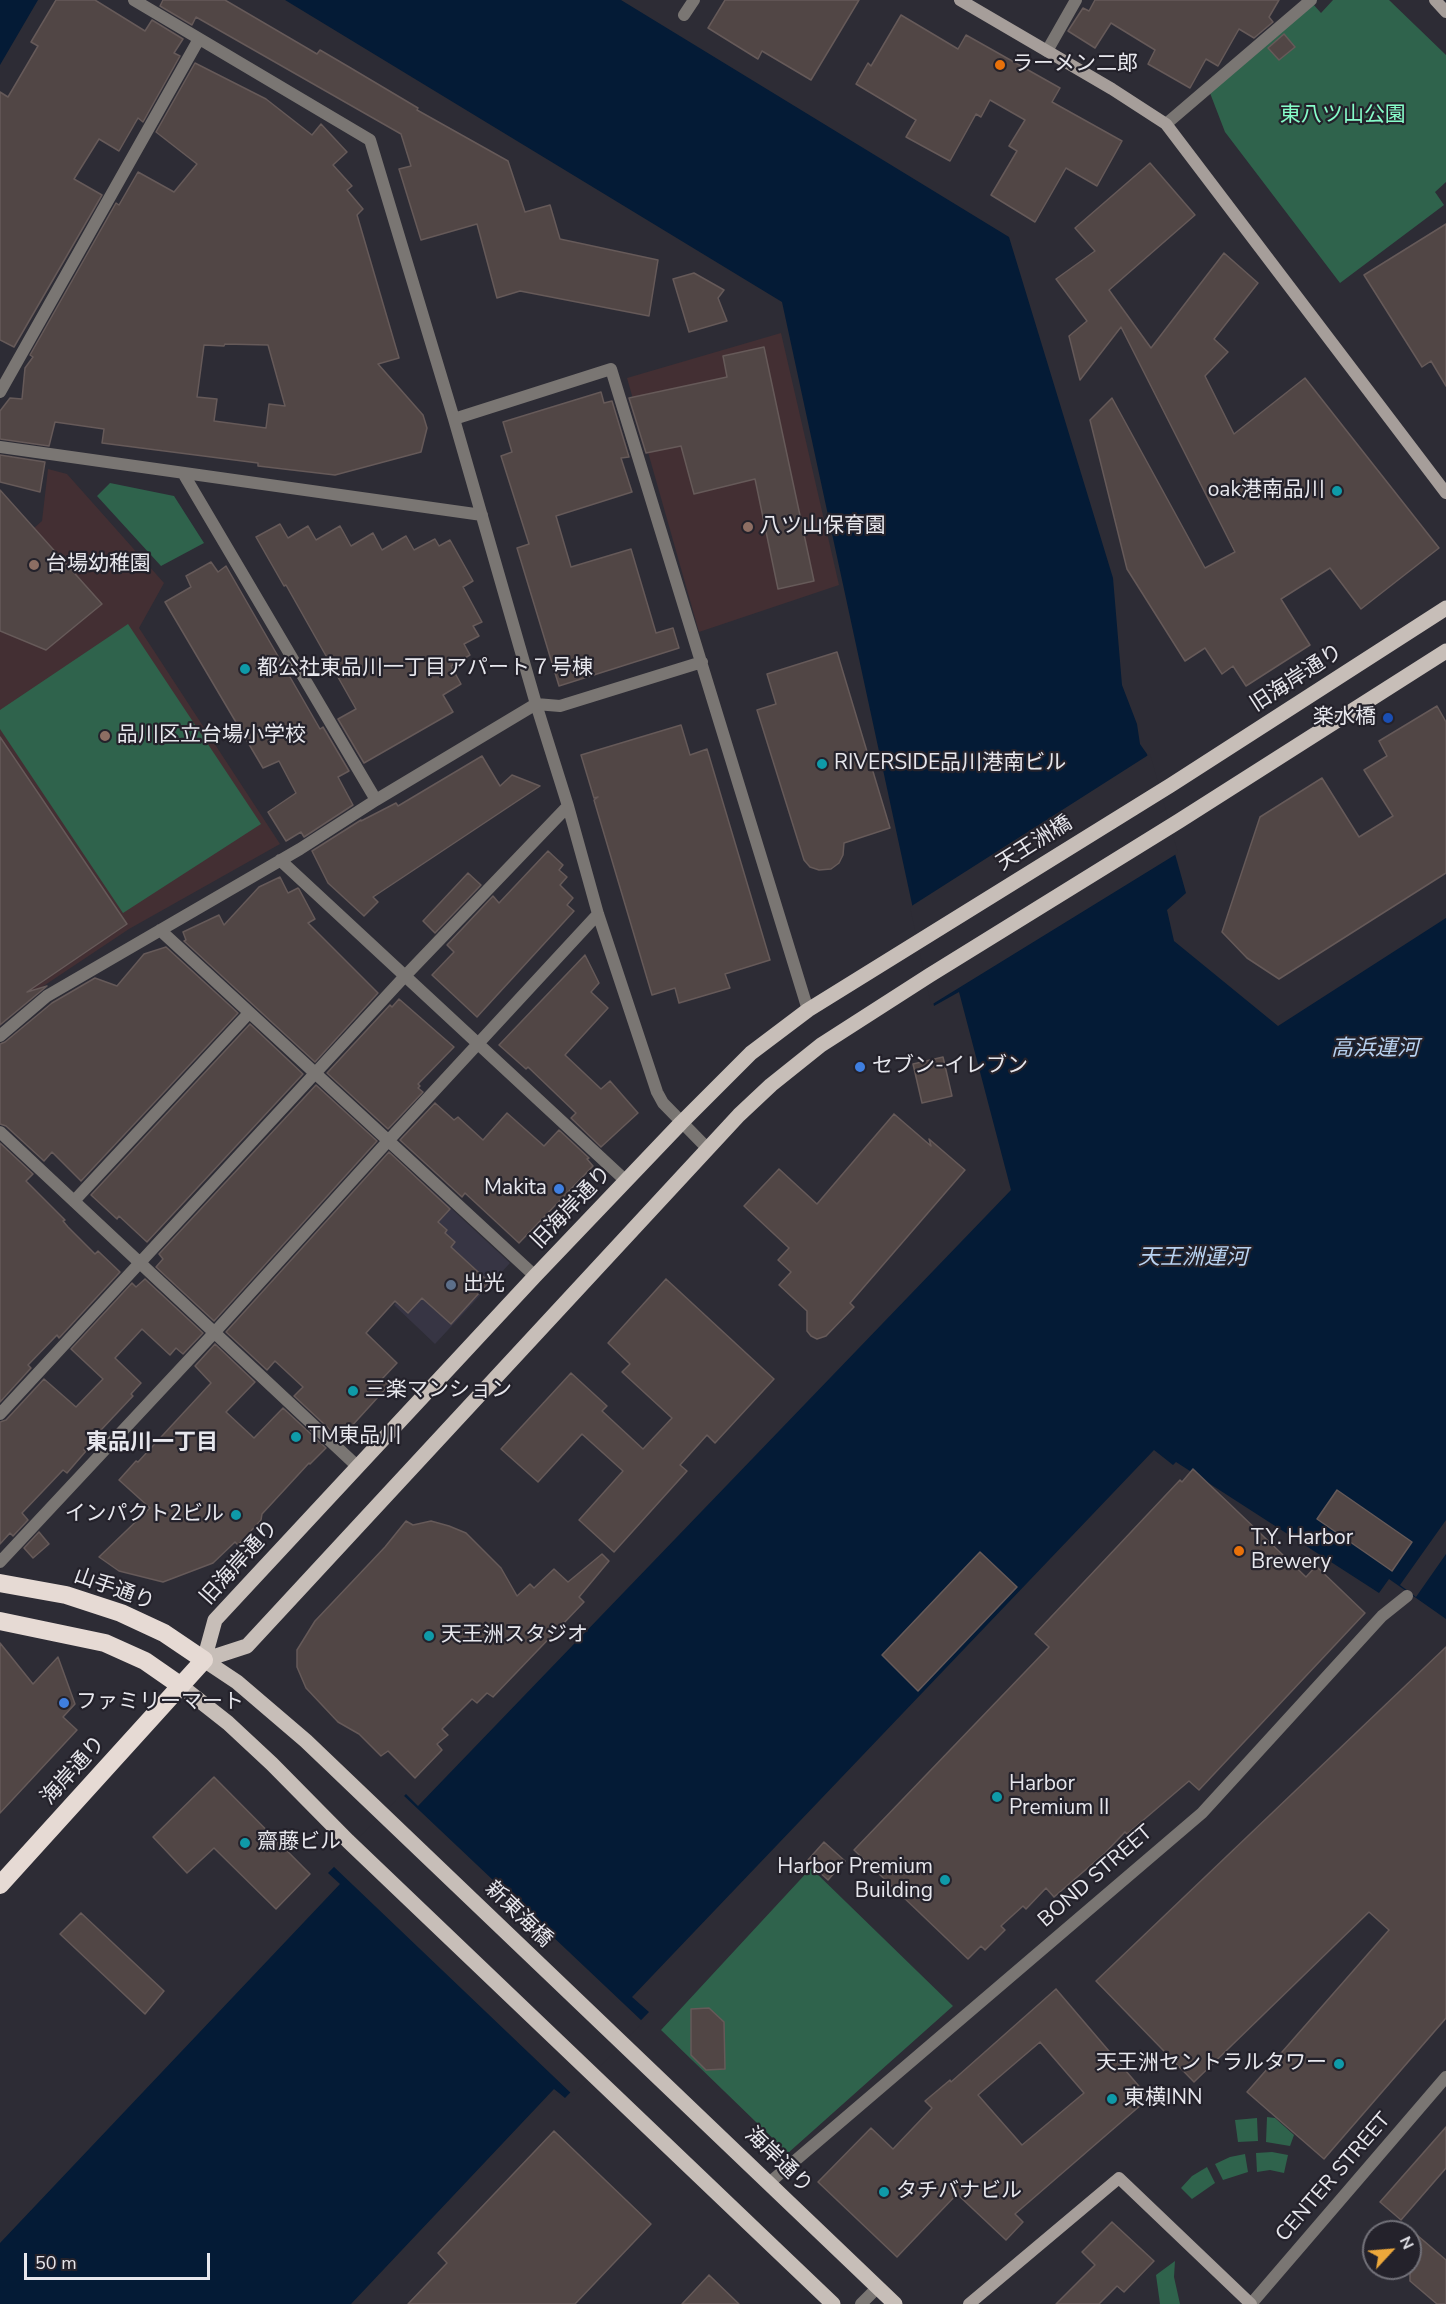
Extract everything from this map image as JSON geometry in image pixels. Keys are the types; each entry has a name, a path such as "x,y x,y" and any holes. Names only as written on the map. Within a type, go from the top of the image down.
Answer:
{"highway":[{"name":"山手通り","path":"0,1582 66,1595 121,1613 164,1633 204,1660"},
{"path":"0,1621 105,1643 145,1661 181,1686"},
{"name":"海岸通り","path":"0,1885 204,1660"}],"main road":[{"name":"旧海岸通り","path":"1172,785 1446,608"},
{"path":"204,1660 247,1646 708,1149 771,1085 821,1045 1446,651"},
{"name":"天王洲橋","path":"922,939 1172,785"},
{"name":"旧海岸通り","path":"204,1660 215,1620 535,1276 681,1123 751,1053 807,1010 922,939"},
{"name":"新東海橋","path":"204,1660 237,1682 378,1809 630,2051"},
{"path":"181,1686 236,1730 348,1841 833,2304"},
{"name":"海岸通り","path":"630,2051 895,2304"}],"street":[{"path":"134,0 370,140 598,914 657,1092 663,1103 708,1149"},
{"path":"684,15 694,0"},
{"path":"960,0 1166,124 1446,492"},
{"path":"1047,51 1076,0"},
{"path":"1166,124 1311,0"},
{"path":"1435,0 1446,12"},
{"path":"0,392 199,39"},
{"path":"454,419 611,369 807,1010"},
{"path":"0,447 482,515"},
{"path":"183,473 376,800"},
{"path":"0,1036 47,996 280,860 536,704 560,706 702,662"},
{"path":"0,1414 405,976 568,806"},
{"path":"280,860 626,1181"},
{"path":"0,1562 214,1333 598,914"},
{"path":"160,930 535,1276"},
{"path":"74,1201 249,1013"},
{"path":"0,1132 357,1466"},
{"name":"BOND STREET","path":"769,2183 1202,1812 1382,1616 1407,1596"},
{"name":"CENTER STREET","path":"1251,2304 1446,2077"},
{"path":"969,2304 1119,2178 1251,2304"},
{"path":"861,2304 878,2287"}],"shaded area":[{"name":"八ツ山保育園","path":"781,333 839,585 699,632 627,378"},
{"name":"品川区立台場小学校","path":"48,469 67,474 164,583 139,628 280,844 129,929 18,1003 0,998 0,558 42,521"},
{"name":"出光","path":"429,1188 510,1263 435,1344 394,1305 432,1265 392,1228"}],"green space":[{"name":"東八ツ山公園","path":"1333,0 1389,0 1446,55 1446,182 1435,192 1444,205 1340,283 1225,132 1210,93 1313,4 1321,13"},
{"path":"110,483 174,496 204,543 161,566 97,496"},
{"path":"128,624 261,824 123,913 0,729 0,710"},
{"path":"811,1868 953,2006 788,2153 661,2030"},
{"path":"1267,2117 1275,2118 1294,2135 1290,2146 1266,2142"},
{"path":"1257,2118 1258,2141 1238,2142 1235,2120"},
{"path":"1272,2152 1288,2155 1284,2173 1270,2170 1257,2172 1256,2153"},
{"path":"1245,2154 1248,2172 1223,2180 1215,2164 1230,2157"},
{"path":"1207,2167 1215,2183 1192,2199 1181,2188 1192,2176"},
{"path":"1175,2261 1174,2277 1180,2304 1160,2304 1156,2275"}],"water":[{"path":"0,0 38,0 0,65"},
{"name":"天王洲運河","path":"285,0 621,0 1009,237 1113,578 1122,685 1137,724 1140,744 1147,754 1186,893 1167,910 1174,941 1278,1026 1446,918 1446,1619 1389,1579 1379,1593 1176,1462 1173,1465 1154,1450 632,1997 649,2012 565,2098 554,2089 351,2304 0,2304 0,2243 340,1884 328,1873 406,1794 418,1806 1011,1190 959,992 934,1006 782,302"}],"pier":[{"path":"1150,754 1178,853 931,1005 910,907"},
{"path":"1446,1520 1446,1554 1416,1597 1400,1585"},
{"path":"402,1794 643,2022 573,2095 332,1865"}],"building":[{"path":"56,0 95,0 145,31 152,20 183,39 174,53 180,56 143,122 138,118 119,151 99,139 74,179 102,195 14,347 0,340 0,92 8,97 38,46 31,42"},
{"path":"163,0 225,0 317,54 320,50 418,108 417,110 508,161 525,212 550,205 560,239 658,260 649,316 520,291 497,298 477,224 421,240 399,169 411,166 401,134 196,17 192,25 160,6"},
{"path":"725,0 859,0 811,80 762,51 758,59 708,28"},
{"path":"1095,0 1279,0 1269,17 1273,22 1254,38 1239,29 1218,66 1206,59 1190,88 1148,64 1155,50 1111,23 1095,48 1068,31 1083,8 1089,11"},
{"path":"901,15 958,49 966,35 1060,88 1052,102 1122,141 1097,186 1066,168 1035,222 991,195 1017,151 1009,146 1025,120 990,100 981,117 976,114 950,161 906,137 916,120 856,84 868,63 871,66"},
{"path":"1284,34 1295,47 1279,60 1268,48"},
{"path":"195,63 266,99 312,135 321,124 347,152 333,165 352,186 347,190 363,209 357,215 399,358 378,364 423,415 427,428 421,452 335,475 102,443 104,429 55,422 49,446 0,439 0,411 10,398 22,399 25,368 33,357 30,355 116,203 119,205 138,172 174,192 197,164 156,132","holes":["204,345 268,345 285,406 269,404 266,428 214,421 217,399 197,397"]},
{"path":"1150,163 1195,215 1109,290 1151,348 1224,253 1258,283 1214,339 1228,352 1205,376 1234,434 1305,378 1439,548 1361,609 1330,568 1281,599 1310,645 1246,686 1233,666 1222,674 1205,648 1185,661 1127,569 1090,420 1112,398 1205,568 1235,552 1121,327 1080,380 1069,336 1087,321 1056,279 1095,251 1075,228"},
{"path":"1446,224 1446,386 1431,361 1422,367 1364,275"},
{"path":"694,273 724,290 718,298 727,321 689,332 673,279"},
{"path":"764,347 814,581 778,589 755,479 694,494 681,446 646,453 629,398 727,377 723,356"},
{"path":"601,392 604,403 612,401 629,457 621,458 632,492 556,516 571,567 631,549 656,633 673,628 679,648 559,686 517,548 529,544 501,456 512,452 503,422"},
{"path":"0,455 45,462 40,492 0,482"},
{"path":"0,490 102,604 46,650 0,631"},
{"path":"280,524 288,538 308,526 316,540 340,526 351,546 373,533 382,550 406,536 414,550 435,539 439,546 450,540 473,581 463,587 482,622 473,626 479,636 464,644 470,655 451,666 461,684 443,695 453,712 364,763 338,719 356,709 286,585 284,586 256,537"},
{"name":"都公社東品川一丁目アパート７号棟","path":"211,562 218,572 226,566 320,729 323,727 349,771 338,777 353,805 304,837 301,832 286,841 268,812 296,793 279,761 263,768 165,602 191,587 186,576"},
{"name":"RIVERSIDE品川港南ビル","path":"837,652 890,828 844,843 843,855 839,863 831,869 819,870 810,867 804,860 757,710 776,704 767,674"},
{"path":"1437,706 1446,722 1446,873 1279,979 1247,958 1222,932 1260,817 1322,778 1359,837 1393,816 1364,770 1387,756 1379,741"},
{"path":"681,725 690,755 707,749 770,960 725,974 730,988 679,1003 675,988 652,995 594,800 598,797 594,798 581,755"},
{"path":"0,737 127,924 27,992 47,986 0,1025"},
{"path":"482,756 500,786 512,775 540,786 373,897 378,902 364,916 328,883 312,851 361,820 396,803 398,806"},
{"path":"548,851 563,865 559,870 567,877 560,885 573,898 567,905 574,911 477,1017 432,975 454,952 447,945 493,896 499,903"},
{"path":"468,873 481,885 435,933 423,921"},
{"path":"280,877 288,893 299,889 315,919 308,923 378,993 315,1062 184,941 186,940 183,932 219,915 224,925 259,887"},
{"path":"166,947 238,1013 81,1181 52,1152 44,1161 6,1126 0,1124 0,1044 52,1003 95,978 117,986 144,954"},
{"path":"585,955 599,983 591,992 608,1008 565,1055 601,1089 610,1081 638,1113 601,1147 571,1118 576,1113 528,1067 526,1069 499,1045"},
{"path":"399,999 454,1047 418,1084 420,1086 418,1088 423,1092 388,1129 327,1073 390,1005 392,1007"},
{"path":"250,1024 303,1074 147,1242 119,1216 117,1219 91,1195"},
{"path":"943,1057 952,1096 922,1103 913,1064"},
{"path":"316,1085 377,1141 214,1321 156,1267 163,1259 159,1254"},
{"path":"435,1103 454,1120 458,1117 483,1140 507,1113 544,1146 559,1130 589,1158 587,1159 593,1166 519,1243 465,1193 462,1197 400,1140"},
{"path":"894,1114 931,1146 929,1139 965,1170 850,1303 854,1307 826,1336 817,1339 807,1331 807,1311 779,1285 791,1272 778,1260 789,1248 744,1206 779,1169 817,1204"},
{"path":"0,1143 33,1174 26,1181 65,1220 63,1221 68,1227 95,1254 98,1251 120,1272 59,1338 57,1335 28,1365 31,1368 0,1402"},
{"path":"389,1152 450,1209 438,1222 455,1242 451,1247 489,1282 451,1324 422,1298 408,1313 395,1301 366,1333 397,1363 382,1379 389,1385 349,1429 347,1427 338,1437 294,1396 303,1387 275,1361 267,1370 226,1332"},
{"path":"145,1279 203,1333 183,1354 176,1348 170,1355 142,1329 115,1358 141,1383 131,1394 133,1396 101,1430 67,1473 63,1470 22,1513 28,1520 13,1536 10,1533 0,1544 0,1422 6,1420 44,1379 76,1407 103,1379 71,1349 132,1283 136,1287"},
{"path":"666,1279 774,1379 715,1443 707,1435 680,1465 687,1471 614,1552 579,1520 623,1471 582,1434 538,1482 501,1449 571,1373 607,1406 602,1411 643,1449 672,1418 622,1372 630,1364 608,1343"},
{"path":"215,1344 255,1382 226,1412 254,1438 283,1408 326,1448 262,1514 261,1520 238,1545 235,1542 213,1563 163,1582 119,1571 99,1557 150,1508 119,1480 211,1383 195,1366"},
{"path":"1193,1469 1306,1577 1316,1566 1365,1613 1199,1790 1189,1781 1127,1834 1125,1832 1105,1853 1054,1897 1046,1888 1026,1909 1023,1906 1001,1926 1005,1930 985,1950 981,1946 968,1959 854,1850 1049,1647 1035,1634"},
{"path":"1337,1490 1412,1542 1392,1571 1317,1519"},
{"name":"天王洲スタジオ","path":"406,1521 413,1525 431,1521 466,1533 501,1568 517,1596 530,1584 534,1588 554,1569 568,1582 602,1554 609,1561 579,1597 584,1602 493,1697 487,1693 477,1703 472,1699 442,1729 448,1735 437,1744 442,1750 415,1778 388,1751 381,1756 359,1734 338,1722 306,1688 297,1667 297,1650 315,1621 385,1547"},
{"path":"39,1532 49,1544 33,1558 24,1548"},
{"path":"980,1552 1017,1587 918,1691 882,1655"},
{"path":"0,1643 33,1684 58,1657 75,1704 63,1717 77,1730 0,1813"},
{"path":"1446,1647 1446,2018 1324,2159 1247,2092 1389,1930 1369,1912 1194,2082 1096,1981"},
{"name":"齋藤ビル","path":"214,1777 310,1874 276,1909 214,1848 187,1873 153,1837"},
{"path":"824,1842 845,1861 828,1880 807,1861"},
{"path":"81,1913 164,1991 145,2014 60,1934"},
{"path":"1056,1989 1149,2098 1015,2214 1023,2222 1006,2240 957,2194 897,2257 818,2182 871,2128 893,2149 932,2108 925,2101 950,2080 951,2082","holes":["1040,2042 1084,2093 1022,2145 978,2095"]},
{"path":"709,2008 724,2022 725,2069 706,2070 691,2055 691,2009"},
{"path":"1446,2127 1446,2168 1401,2220 1380,2202"},
{"path":"554,2131 651,2224 575,2304 408,2304 447,2263 438,2253"},
{"path":"1112,2222 1154,2261 1124,2292 1117,2286 1099,2304 1056,2304 1095,2265 1082,2252"},
{"path":"1422,2239 1446,2260 1446,2304 1437,2304 1410,2281 1422,2280"},
{"path":"709,2275 739,2304 682,2304"}],"place":[{"name":"ラーメン二郎","path":"1000,65"},
{"name":"oak港南品川","path":"1337,491"},
{"name":"八ツ山保育園","path":"748,527"},
{"name":"台場幼稚園","path":"34,565"},
{"name":"都公社東品川一丁目アパート７号棟","path":"245,669"},
{"name":"楽水橋","path":"1388,718"},
{"name":"品川区立台場小学校","path":"105,736"},
{"name":"RIVERSIDE品川港南ビル","path":"822,764"},
{"name":"セブン-イレブン","path":"860,1067"},
{"name":"Makita","path":"559,1189"},
{"name":"出光","path":"451,1285"},
{"name":"三楽マンション","path":"353,1391"},
{"name":"TM東品川","path":"296,1437"},
{"name":"インパクト2ビル","path":"236,1515"},
{"name":"T.Y. Harbor Brewery","path":"1239,1551"},
{"name":"天王洲スタジオ","path":"429,1636"},
{"name":"ファミリーマート","path":"64,1703"},
{"name":"Harbor Premium II","path":"997,1797"},
{"name":"齋藤ビル","path":"245,1843"},
{"name":"Harbor Premium Building","path":"945,1880"},
{"name":"天王洲セントラルタワー","path":"1339,2064"},
{"name":"東横INN","path":"1112,2099"},
{"name":"タチバナビル","path":"884,2192"}],"district":[{"name":"東品川一丁目","path":"152,1444"}],"water label":[{"name":"高浜運河","path":"1375,1050"}]}
